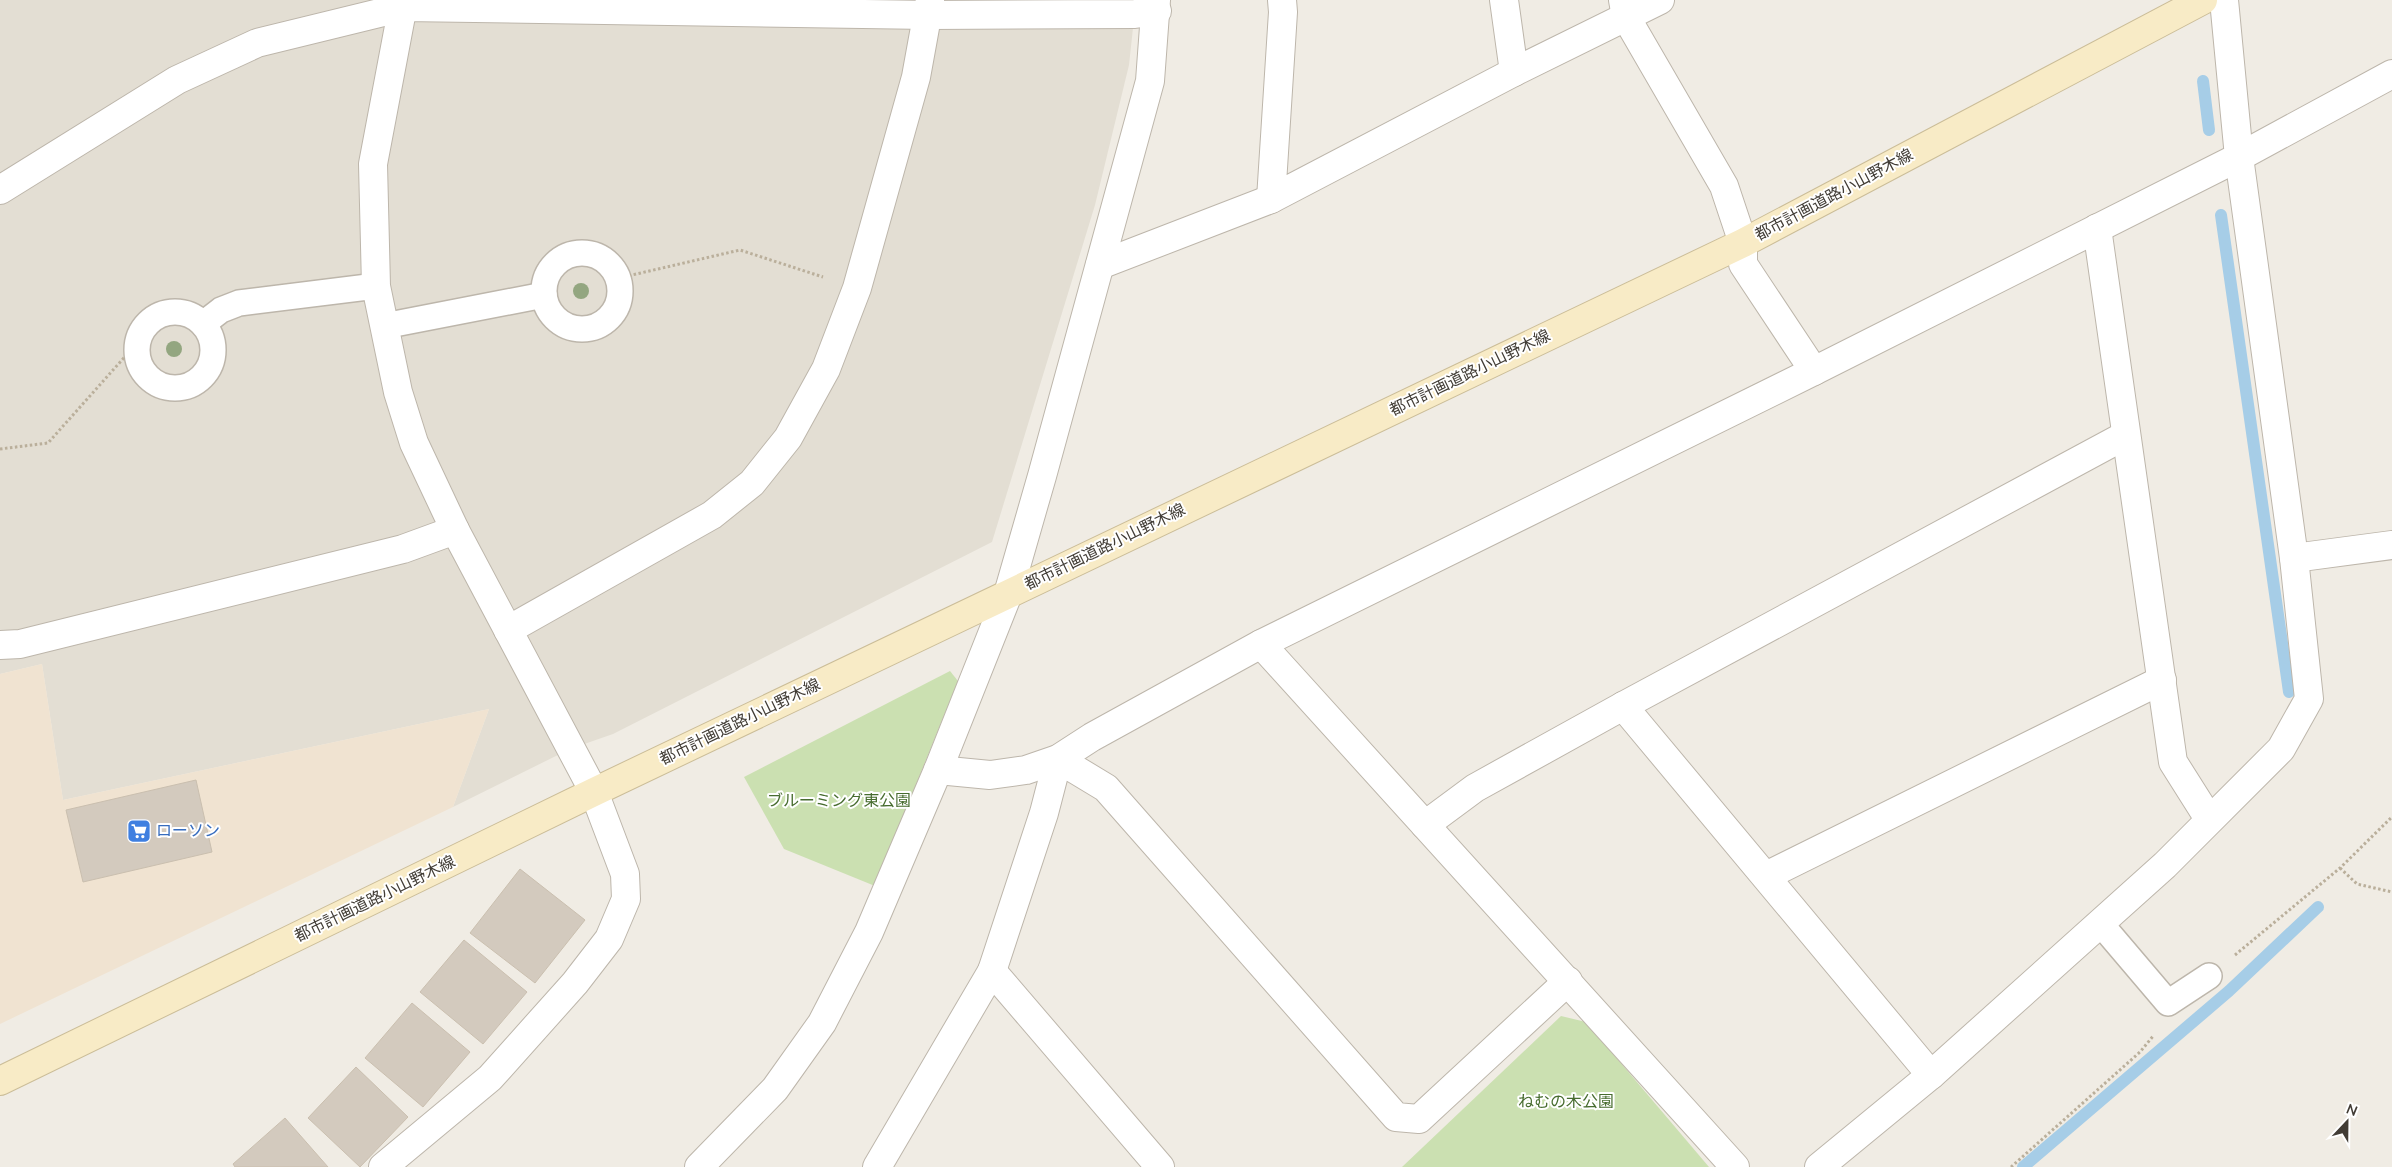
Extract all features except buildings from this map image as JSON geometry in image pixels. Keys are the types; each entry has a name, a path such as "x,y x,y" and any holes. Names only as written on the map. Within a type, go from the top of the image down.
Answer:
{"street":[{"path":"1271,199 1283,12 1282,0"},
{"path":"1504,0 1514,72"},
{"path":"1100,265 1271,199 1514,72 1624,8 1660,0"},
{"name":"都市計画道路小山野木線","path":"0,1081 594,792 1743,243 2203,0"},
{"path":"1820,1167 1931,1076 2164,865 2281,749 2309,699 2294,558 2239,156 2224,0"},
{"path":"383,1167 490,1078 575,983 609,939 626,899 624,874 594,792 455,530 414,443 398,392 376,286 373,164 404,4"},
{"path":"0,190 177,80 257,43 404,4 929,7 1135,14 1156,6 1150,81 1008,594 938,770 869,932 822,1023 775,1089 699,1167"},
{"path":"508,630 712,515 752,483 788,438 826,369 856,288 916,77 929,7"},
{"path":"1624,8 1724,186 1743,243 1743,264 1814,371"},
{"path":"938,770 990,775 1026,770 1058,759 1092,736 1261,644 1814,371 2239,156 2392,74"},
{"path":"2097,228 2173,762 2210,819"},
{"path":"1425,825 1475,788 1623,706 2126,436"},
{"path":"0,645 20,644 403,549 455,530"},
{"path":"2294,558 2392,546"},
{"path":"1261,644 1735,1167"},
{"path":"1766,876 2162,680"},
{"path":"1623,706 1931,1076"},
{"path":"877,1167 992,971 1044,813 1058,759"},
{"path":"1058,759 1106,788 1396,1117 1419,1119 1568,981"},
{"path":"992,971 1160,1167"}],"lane":[{"path":"589,253 602,257 619,278 621,291 618,304 611,316 601,324 589,329 575,329 554,317 547,306 544,295 545,283 552,267 566,256 589,253"},
{"path":"203,324 221,310 239,303 376,286"},
{"path":"384,326 544,295"},
{"path":"170,312 182,312 195,317 203,324 212,337 214,350 211,364 204,375 194,384 182,388 168,388 146,376 136,354 138,342 142,331 149,322 170,312"},
{"path":"2100,924 2168,1002 2209,976"}],"path":[{"path":"619,278 740,250 856,288"},
{"path":"0,449 48,443 138,342"},
{"path":"2209,976 2340,868 2392,817"},
{"path":"2340,868 2357,884 2392,892"},
{"path":"2011,1167 2140,1052 2155,1034 2168,1002"}],"shaded area":[{"path":"0,0 1136,0 1129,65 1095,205 992,542 613,734 570,749 453,807 489,709 63,800 42,664 0,674"},
{"path":"42,664 63,800 489,709 453,807 0,1024 0,674"}],"green space":[{"name":"ブルーミング東公園","path":"950,671 958,681 875,886 784,849 744,777"},
{"name":"ねむの木公園","path":"1561,1016 1586,1022 1709,1167 1402,1167"}],"waterway":[{"path":"2203,81 2209,130"},
{"path":"2221,215 2289,692"},
{"path":"2023,1167 2229,991 2318,907"}],"place":[{"name":"ローソン","path":"139,831"}]}
